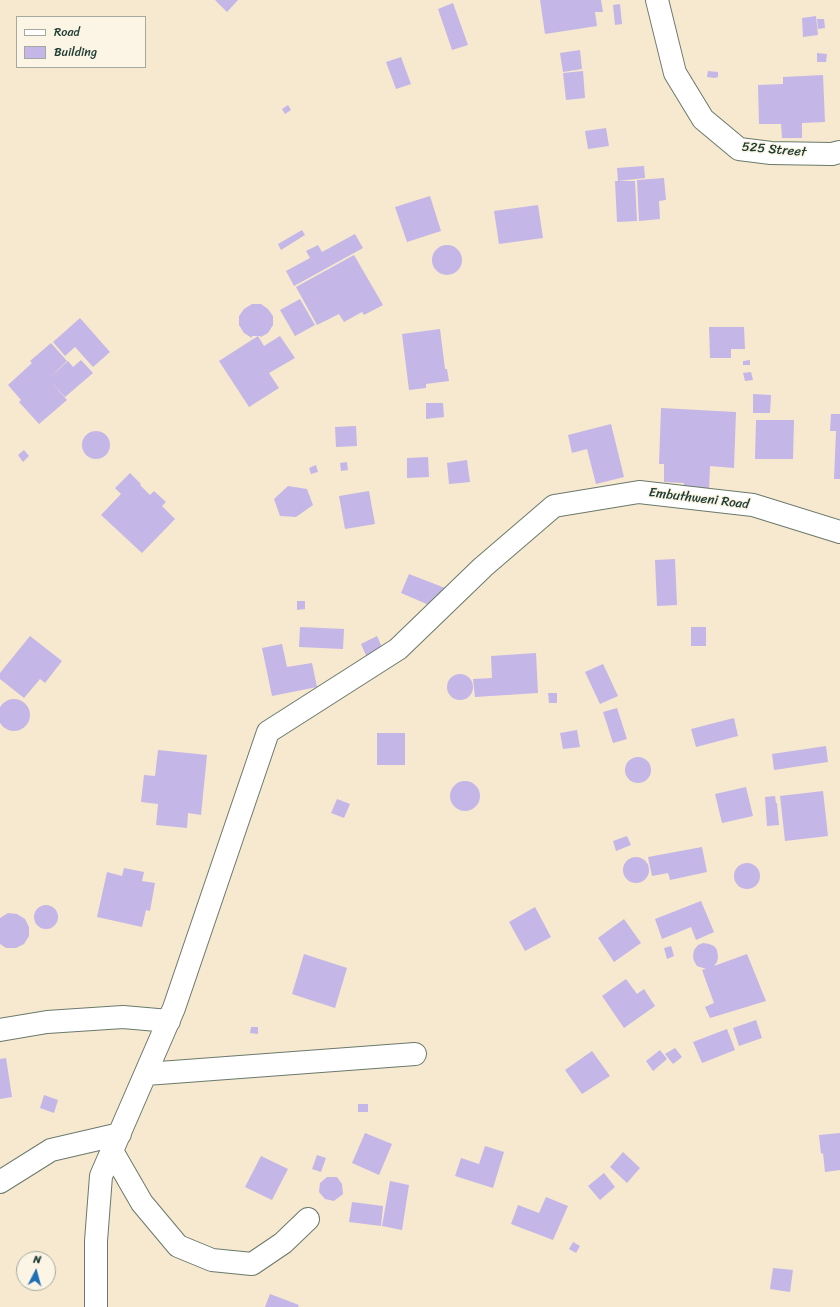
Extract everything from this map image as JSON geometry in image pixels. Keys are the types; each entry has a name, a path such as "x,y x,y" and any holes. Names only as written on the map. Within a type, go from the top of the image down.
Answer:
{"street":[{"name":"525 Street","path":"657,0 676,73 703,120 739,150 771,153 832,154 840,152"},
{"name":"Embuthweni Road","path":"168,1021 174,1008 268,732 398,649 483,567 554,506 639,492 753,505 840,532"},
{"path":"0,1030 47,1022 123,1018 168,1021 101,1176 96,1241 96,1307"},
{"path":"146,1074 415,1054"},
{"path":"0,1182 51,1150 116,1143"},
{"path":"116,1143 142,1203 178,1246 212,1260 252,1264 283,1243 308,1219"}],"building":[{"path":"215,0 238,0 227,12"},
{"path":"540,0 601,0 603,12 595,12 597,26 545,34"},
{"path":"453,3 468,45 452,50 438,9"},
{"path":"620,4 622,24 615,25 613,5"},
{"path":"816,16 818,35 803,37 802,18"},
{"path":"817,19 824,19 825,28 818,29"},
{"path":"580,50 582,69 563,72 560,53"},
{"path":"817,53 827,54 826,62 817,62"},
{"path":"401,57 411,84 396,89 386,62"},
{"path":"583,71 585,98 566,100 563,73"},
{"path":"708,71 718,72 718,77 707,77"},
{"path":"823,75 825,122 802,123 802,138 782,138 781,124 759,124 758,85 783,84 783,77"},
{"path":"288,105 291,110 285,114 282,109"},
{"path":"606,128 609,146 588,149 585,131"},
{"path":"644,166 645,178 618,181 617,168"},
{"path":"664,178 666,200 659,201 660,219 639,221 637,180"},
{"path":"615,181 635,181 637,221 617,222"},
{"path":"430,196 441,231 407,242 395,207"},
{"path":"538,205 543,238 499,244 494,211"},
{"path":"302,230 305,235 281,250 278,244"},
{"path":"355,234 363,248 294,286 286,271 310,258 306,251 318,245 322,252"},
{"path":"447,245 458,249 462,260 458,271 447,275 436,271 432,260 436,249"},
{"path":"354,255 383,305 364,315 362,312 344,322 339,314 317,325 296,287"},
{"path":"300,299 315,325 295,336 280,310"},
{"path":"252,304 261,304 268,309 273,316 273,325 268,333 261,337 252,336 252,338 244,333 239,325 239,316 244,309"},
{"path":"80,318 110,352 93,367 75,347 65,356 53,342"},
{"path":"709,327 744,327 745,349 731,349 731,358 710,358"},
{"path":"440,329 445,369 447,369 449,381 426,384 426,388 409,390 402,334"},
{"path":"258,336 264,346 280,336 295,358 269,373 279,388 249,407 219,361"},
{"path":"51,343 67,361 48,379 68,361 73,367 81,360 93,373 65,397 50,381 67,400 39,424 19,402 21,400 8,385 32,363 30,361"},
{"path":"750,360 750,365 743,365 743,361"},
{"path":"751,372 753,380 745,381 743,373"},
{"path":"753,394 771,395 770,413 753,413"},
{"path":"426,403 443,403 444,417 426,419"},
{"path":"661,408 736,412 734,468 710,466 709,492 683,491 684,483 664,482 664,464 659,464"},
{"path":"831,414 840,414 840,479 834,479 836,431 830,431"},
{"path":"756,420 794,420 793,459 755,459"},
{"path":"611,424 624,477 596,484 587,449 572,453 568,435"},
{"path":"356,426 357,446 336,447 335,427"},
{"path":"96,431 102,432 106,435 109,439 109,451 106,455 102,458 96,459 90,458 86,455 83,451 82,445 83,439 86,435 90,432"},
{"path":"24,450 29,456 23,462 18,455"},
{"path":"428,457 429,477 407,478 407,458"},
{"path":"467,460 470,482 449,484 447,463"},
{"path":"347,462 348,470 341,471 340,463"},
{"path":"316,465 318,472 311,474 309,468"},
{"path":"130,473 150,495 154,491 166,502 162,506 175,519 142,553 101,515 121,494 115,488"},
{"path":"288,486 307,489 313,505 296,517 280,516 274,499"},
{"path":"369,491 375,524 345,529 339,496"},
{"path":"675,559 677,605 657,606 655,560"},
{"path":"409,574 445,588 436,608 401,593"},
{"path":"297,601 305,601 305,609 297,610"},
{"path":"300,627 344,629 343,649 299,647"},
{"path":"691,627 706,627 706,646 691,646"},
{"path":"30,636 62,661 45,683 40,679 24,698 0,679 0,673"},
{"path":"377,636 384,652 368,660 361,644"},
{"path":"282,644 287,667 312,663 317,687 272,696 262,648"},
{"path":"536,653 538,693 475,697 473,679 492,678 491,656"},
{"path":"603,664 618,696 600,704 585,672"},
{"path":"460,674 469,678 473,687 469,696 460,700 451,696 447,687 451,678"},
{"path":"548,693 557,693 557,703 549,703"},
{"path":"14,699 20,701 25,704 30,715 28,721 25,726 20,729 14,731 8,729 3,726 0,721 0,709 3,704 8,701"},
{"path":"617,708 627,739 613,743 603,712"},
{"path":"734,718 738,736 696,747 691,729"},
{"path":"577,730 580,747 563,749 560,733"},
{"path":"377,733 405,733 405,765 377,765"},
{"path":"826,746 828,762 774,770 772,754"},
{"path":"158,750 207,755 201,815 188,813 187,828 156,825 158,804 141,802 144,775 155,776"},
{"path":"638,757 647,761 651,770 647,779 638,783 629,779 625,770 629,761"},
{"path":"465,781 476,785 480,796 476,807 465,811 454,807 450,796 454,785"},
{"path":"746,787 753,816 722,823 715,794"},
{"path":"823,791 828,836 785,841 780,796"},
{"path":"775,796 779,825 767,826 765,797"},
{"path":"337,799 350,804 344,818 331,813"},
{"path":"627,836 631,845 616,851 613,841"},
{"path":"702,847 707,872 670,880 668,873 652,876 648,857"},
{"path":"636,857 645,861 649,870 645,879 636,883 627,879 623,870 627,861"},
{"path":"747,863 756,867 760,876 756,885 747,889 738,885 734,876 738,867"},
{"path":"124,868 144,872 142,881 155,883 150,911 146,910 142,927 97,917 107,872 122,876"},
{"path":"701,901 714,932 696,940 691,927 662,939 655,919"},
{"path":"46,905 51,906 57,912 57,922 51,928 46,929 41,928 35,922 34,917 35,912 41,906"},
{"path":"535,907 551,937 525,951 509,922"},
{"path":"8,913 17,914 25,919 29,927 29,936 24,944 16,948 6,948 0,944 0,918"},
{"path":"624,919 641,943 614,962 598,938"},
{"path":"703,943 714,946 717,950 718,957 714,966 747,954 766,1001 710,1018 705,1007 714,1003 702,970 706,969 697,966 693,956 694,950 698,945"},
{"path":"671,946 674,956 667,959 664,948"},
{"path":"304,954 347,968 335,1008 292,994"},
{"path":"626,979 637,994 644,989 655,1006 624,1028 602,996"},
{"path":"756,1020 762,1038 739,1046 733,1028"},
{"path":"251,1027 258,1027 258,1034 250,1033"},
{"path":"727,1029 735,1050 702,1063 693,1042"},
{"path":"675,1048 682,1057 673,1064 665,1054"},
{"path":"660,1050 667,1059 653,1071 646,1061"},
{"path":"592,1051 610,1076 582,1094 565,1070"},
{"path":"6,1058 12,1097 0,1099 0,1059"},
{"path":"44,1095 58,1100 54,1113 40,1108"},
{"path":"358,1104 368,1104 368,1112 358,1112"},
{"path":"365,1133 392,1144 379,1175 352,1163"},
{"path":"840,1133 840,1170 825,1172 819,1135"},
{"path":"485,1146 504,1152 493,1188 455,1176 461,1158 479,1164"},
{"path":"623,1152 640,1168 627,1183 610,1167"},
{"path":"317,1155 326,1158 321,1172 312,1169"},
{"path":"261,1156 288,1169 272,1200 245,1187"},
{"path":"604,1173 615,1187 600,1200 588,1186"},
{"path":"327,1177 337,1177 342,1184 343,1194 334,1201 325,1199 319,1192 320,1183"},
{"path":"390,1181 409,1185 402,1230 382,1226"},
{"path":"546,1197 568,1206 553,1240 511,1224 518,1205 539,1213"},
{"path":"352,1202 383,1206 381,1226 349,1222"},
{"path":"573,1242 580,1246 576,1253 569,1249"},
{"path":"773,1268 793,1270 790,1292 770,1289"},
{"path":"270,1294 299,1305 298,1307 265,1307"}]}
